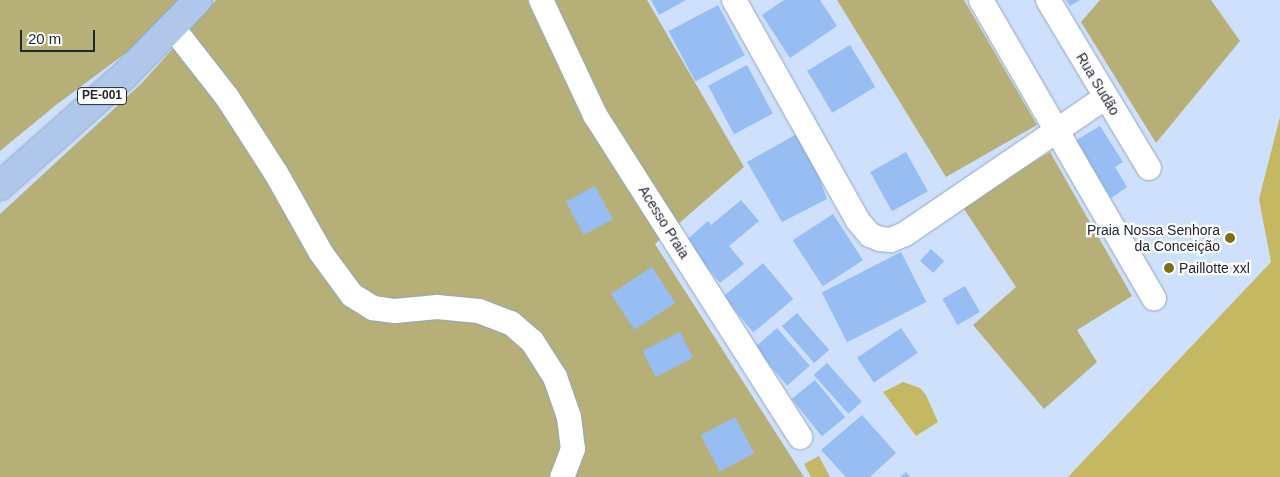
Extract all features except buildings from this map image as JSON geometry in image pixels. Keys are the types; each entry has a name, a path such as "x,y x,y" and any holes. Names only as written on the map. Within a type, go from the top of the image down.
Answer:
{"main road":[{"name":"PE-001","path":"0,186 124,76 173,28 198,0"}],"street":[{"name":"Acesso Praia","path":"541,0 595,115 800,437"},
{"path":"734,0 858,222 870,235 880,240 891,240 905,234 1106,97"},
{"path":"981,0 1154,298"},
{"name":"Rua Sudão","path":"1048,0 1149,168"},
{"path":"173,28 227,97 276,173 321,254 352,295 373,308 395,311 437,307 479,311 511,323 532,341 554,377 569,417 573,449 562,477"}],"shaded area":[{"path":"0,0 197,0 56,105 0,151"},
{"path":"216,0 647,0 744,167 655,244 804,477 0,477 0,214 142,83"},
{"path":"837,0 964,0 1037,125 946,177"},
{"path":"1100,0 1211,0 1240,41 1156,143 1081,22"},
{"path":"1280,117 1280,477 1068,477 1271,262 1259,199"},
{"path":"1050,152 1132,296 1077,330 1097,362 1044,409 973,325 1016,287 962,206"},
{"path":"903,382 920,388 926,395 938,422 916,436 883,392"},
{"path":"819,456 830,477 811,477 804,464"}],"place":[{"name":"Praia Nossa Senhora da Conceição","path":"1230,238"},
{"name":"Paillotte xxl","path":"1169,268"}]}
